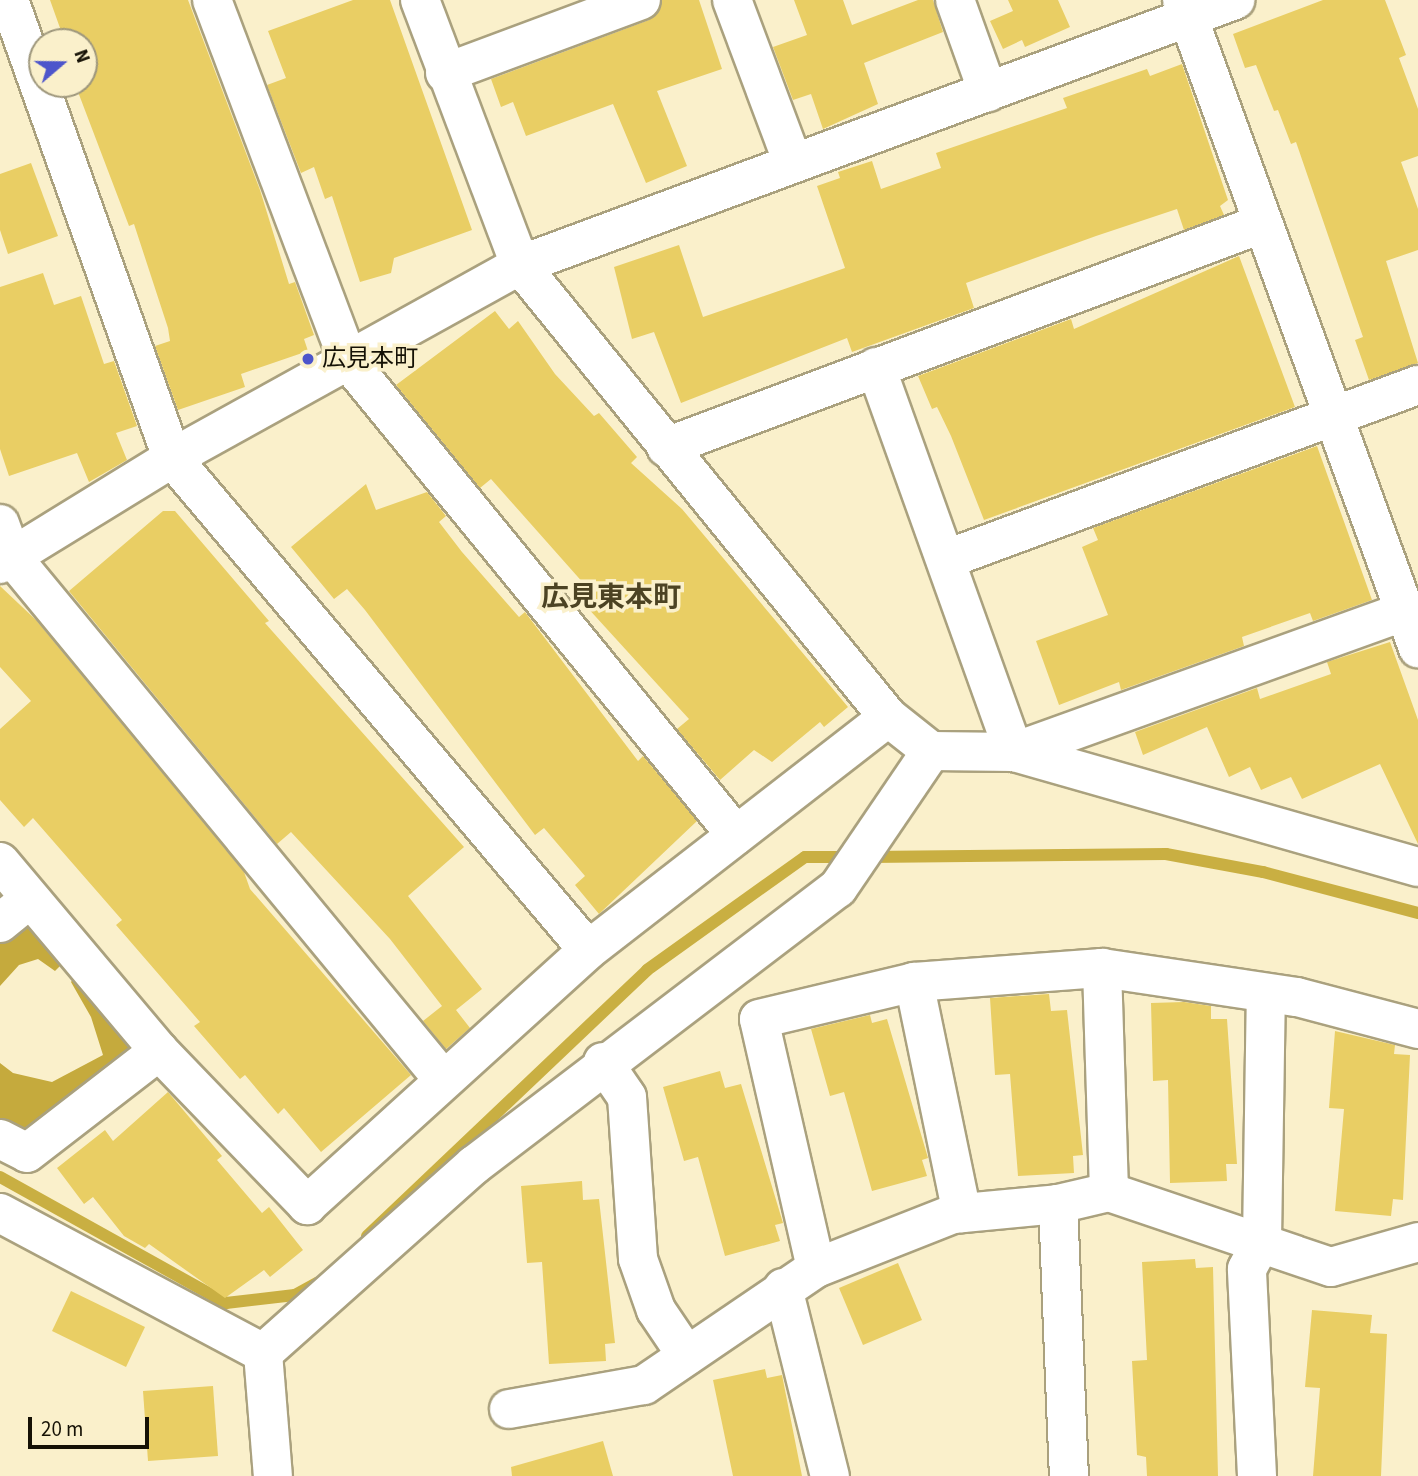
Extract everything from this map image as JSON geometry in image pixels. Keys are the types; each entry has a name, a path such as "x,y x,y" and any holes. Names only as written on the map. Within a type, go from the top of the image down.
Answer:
{"street":[{"path":"9,0 172,458 588,950"},
{"path":"212,0 349,362 736,835"},
{"path":"420,0 445,73 520,265 888,718 931,751 1014,752 1418,867"},
{"path":"445,73 641,0"},
{"path":"732,0 793,163"},
{"path":"955,0 988,92"},
{"path":"442,1078 4,548 349,362 520,265 988,92 1186,8 1235,0"},
{"path":"1186,8 1261,224 1418,648"},
{"path":"666,446 1261,224"},
{"path":"876,367 1014,752"},
{"path":"947,559 1418,385"},
{"path":"1014,752 1405,611"},
{"path":"0,862 159,1051 307,1205 442,1078 588,950 888,718"},
{"path":"263,1353 474,1165 603,1062 838,887 931,751"},
{"path":"0,923 30,899"},
{"path":"729,968 759,1019 816,1268"},
{"path":"759,1019 914,982 1102,968 1266,993 1418,1029"},
{"path":"1102,968 1109,1192"},
{"path":"914,982 962,1213"},
{"path":"1257,1476 1247,1269 1262,1241 1266,993"},
{"path":"0,1139 27,1153 159,1051"},
{"path":"603,1062 627,1097 638,1259 656,1310 687,1356"},
{"path":"509,1409 645,1385 783,1288 816,1268 962,1213 1058,1204 1109,1192 1262,1241 1331,1268 1418,1242"},
{"path":"1058,1204 1069,1476"},
{"path":"0,1213 263,1353"},
{"path":"783,1288 831,1476"},
{"path":"263,1353 273,1476"}],"shaded area":[{"path":"30,910 71,955 55,971 38,959 19,965 0,986 0,935"},
{"path":"79,970 152,1049 26,1140 0,1127 0,1063 13,1073 52,1082 103,1055 91,1017 71,982"}],"building":[{"path":"50,0 188,0 260,190 289,284 295,282 314,335 304,339 308,351 241,374 245,387 178,410 155,346 170,341 168,328 134,224 129,226 80,98 98,98 98,28 60,28"},
{"path":"353,0 390,0 472,230 394,258 391,273 360,282 332,196 325,199 314,167 301,173 267,85 286,78 268,31"},
{"path":"662,0 699,0 722,69 657,91 687,166 646,183 613,104 526,136 513,102 501,107 491,79 649,20"},
{"path":"794,0 843,0 852,25 918,0 933,0 943,32 864,63 878,104 823,129 811,94 793,100 773,47 807,35"},
{"path":"1008,0 1058,0 1070,27 1025,47 1022,40 1003,49 990,21 1013,11"},
{"path":"1323,0 1385,0 1406,55 1399,58 1418,109 1418,156 1401,162 1418,209 1418,250 1386,261 1418,363 1369,380 1355,340 1363,337 1296,142 1291,144 1278,110 1274,111 1256,65 1245,68 1233,34"},
{"path":"1182,64 1228,200 1220,206 1224,215 1184,230 1177,209 1096,236 966,283 974,308 852,352 847,338 681,403 654,332 632,339 614,267 679,245 703,317 845,268 817,186 840,178 838,172 872,161 881,189 941,168 936,153 1067,108 1063,98 1147,69 1150,76"},
{"path":"31,163 58,236 8,254 0,230 0,174"},
{"path":"1239,256 1295,407 984,520 951,436 937,407 932,409 918,376 1071,319 1074,329"},
{"path":"43,273 54,305 81,296 104,364 114,361 137,426 116,433 127,460 89,482 77,453 9,476 0,449 0,287"},
{"path":"495,311 509,329 518,321 555,374 594,416 599,413 637,457 631,463 682,509 848,707 824,727 820,722 772,762 754,750 720,780 677,729 689,719 575,594 585,585 491,479 480,488 396,385"},
{"path":"1317,446 1372,600 1313,621 1310,613 1242,637 1244,646 1121,690 1119,682 1059,705 1036,641 1108,615 1082,547 1098,540 1093,528"},
{"path":"366,484 376,510 427,492 446,516 439,522 462,552 519,617 525,612 638,761 643,756 697,821 599,914 575,885 585,876 544,828 535,835 365,610 347,589 334,599 291,547"},
{"path":"163,511 175,511 269,621 265,623 464,847 408,896 482,989 456,1010 470,1028 446,1049 423,1021 442,1006 390,939 291,832 277,844 69,591"},
{"path":"0,586 36,620 244,872 250,889 411,1075 321,1152 284,1108 278,1114 245,1075 240,1079 194,1026 200,1022 116,925 122,920 33,818 24,827 0,800 0,729 31,701 0,667"},
{"path":"1390,642 1418,720 1418,844 1380,764 1302,799 1291,777 1261,790 1250,767 1229,777 1207,727 1143,755 1135,732 1257,688 1260,699 1331,674 1327,662"},
{"path":"1049,994 1051,1011 1067,1010 1083,1155 1073,1156 1074,1173 1018,1176 1010,1074 995,1075 990,998"},
{"path":"1184,1002 1211,1006 1211,1019 1227,1019 1237,1164 1226,1164 1227,1181 1170,1183 1168,1080 1153,1081 1151,1003"},
{"path":"870,1015 872,1023 887,1019 928,1158 922,1160 927,1176 872,1191 844,1092 830,1096 811,1029"},
{"path":"1335,1031 1395,1045 1394,1054 1410,1055 1403,1200 1393,1199 1391,1216 1335,1211 1344,1109 1329,1108"},
{"path":"720,1071 725,1088 741,1084 783,1223 775,1225 780,1241 725,1256 698,1157 684,1161 663,1087"},
{"path":"168,1092 222,1156 217,1160 262,1213 269,1207 303,1250 270,1277 264,1270 225,1298 149,1244 145,1248 124,1236 93,1197 84,1204 57,1168 105,1130 113,1141"},
{"path":"582,1181 583,1200 599,1199 615,1343 605,1344 606,1361 549,1364 542,1262 527,1263 521,1186"},
{"path":"1195,1259 1196,1268 1213,1267 1218,1476 1147,1476 1146,1457 1137,1455 1132,1361 1147,1360 1142,1262"},
{"path":"898,1263 922,1320 863,1345 839,1288"},
{"path":"71,1291 145,1327 126,1367 52,1331"},
{"path":"1312,1310 1372,1315 1370,1333 1387,1334 1381,1476 1313,1476 1320,1388 1305,1387"},
{"path":"765,1369 767,1378 782,1375 802,1476 733,1476 713,1380"},
{"path":"213,1386 218,1456 148,1461 143,1391"},
{"path":"603,1441 613,1476 512,1476 511,1467"}],"waterway":[{"path":"869,857 1166,854 1263,872 1418,913"},
{"path":"367,1236 647,970 805,857 851,857"},
{"path":"0,1177 226,1303 295,1295 318,1282"}],"place":[{"name":"広見本町","path":"308,359"}],"district":[{"name":"広見東本町","path":"611,597"}]}
